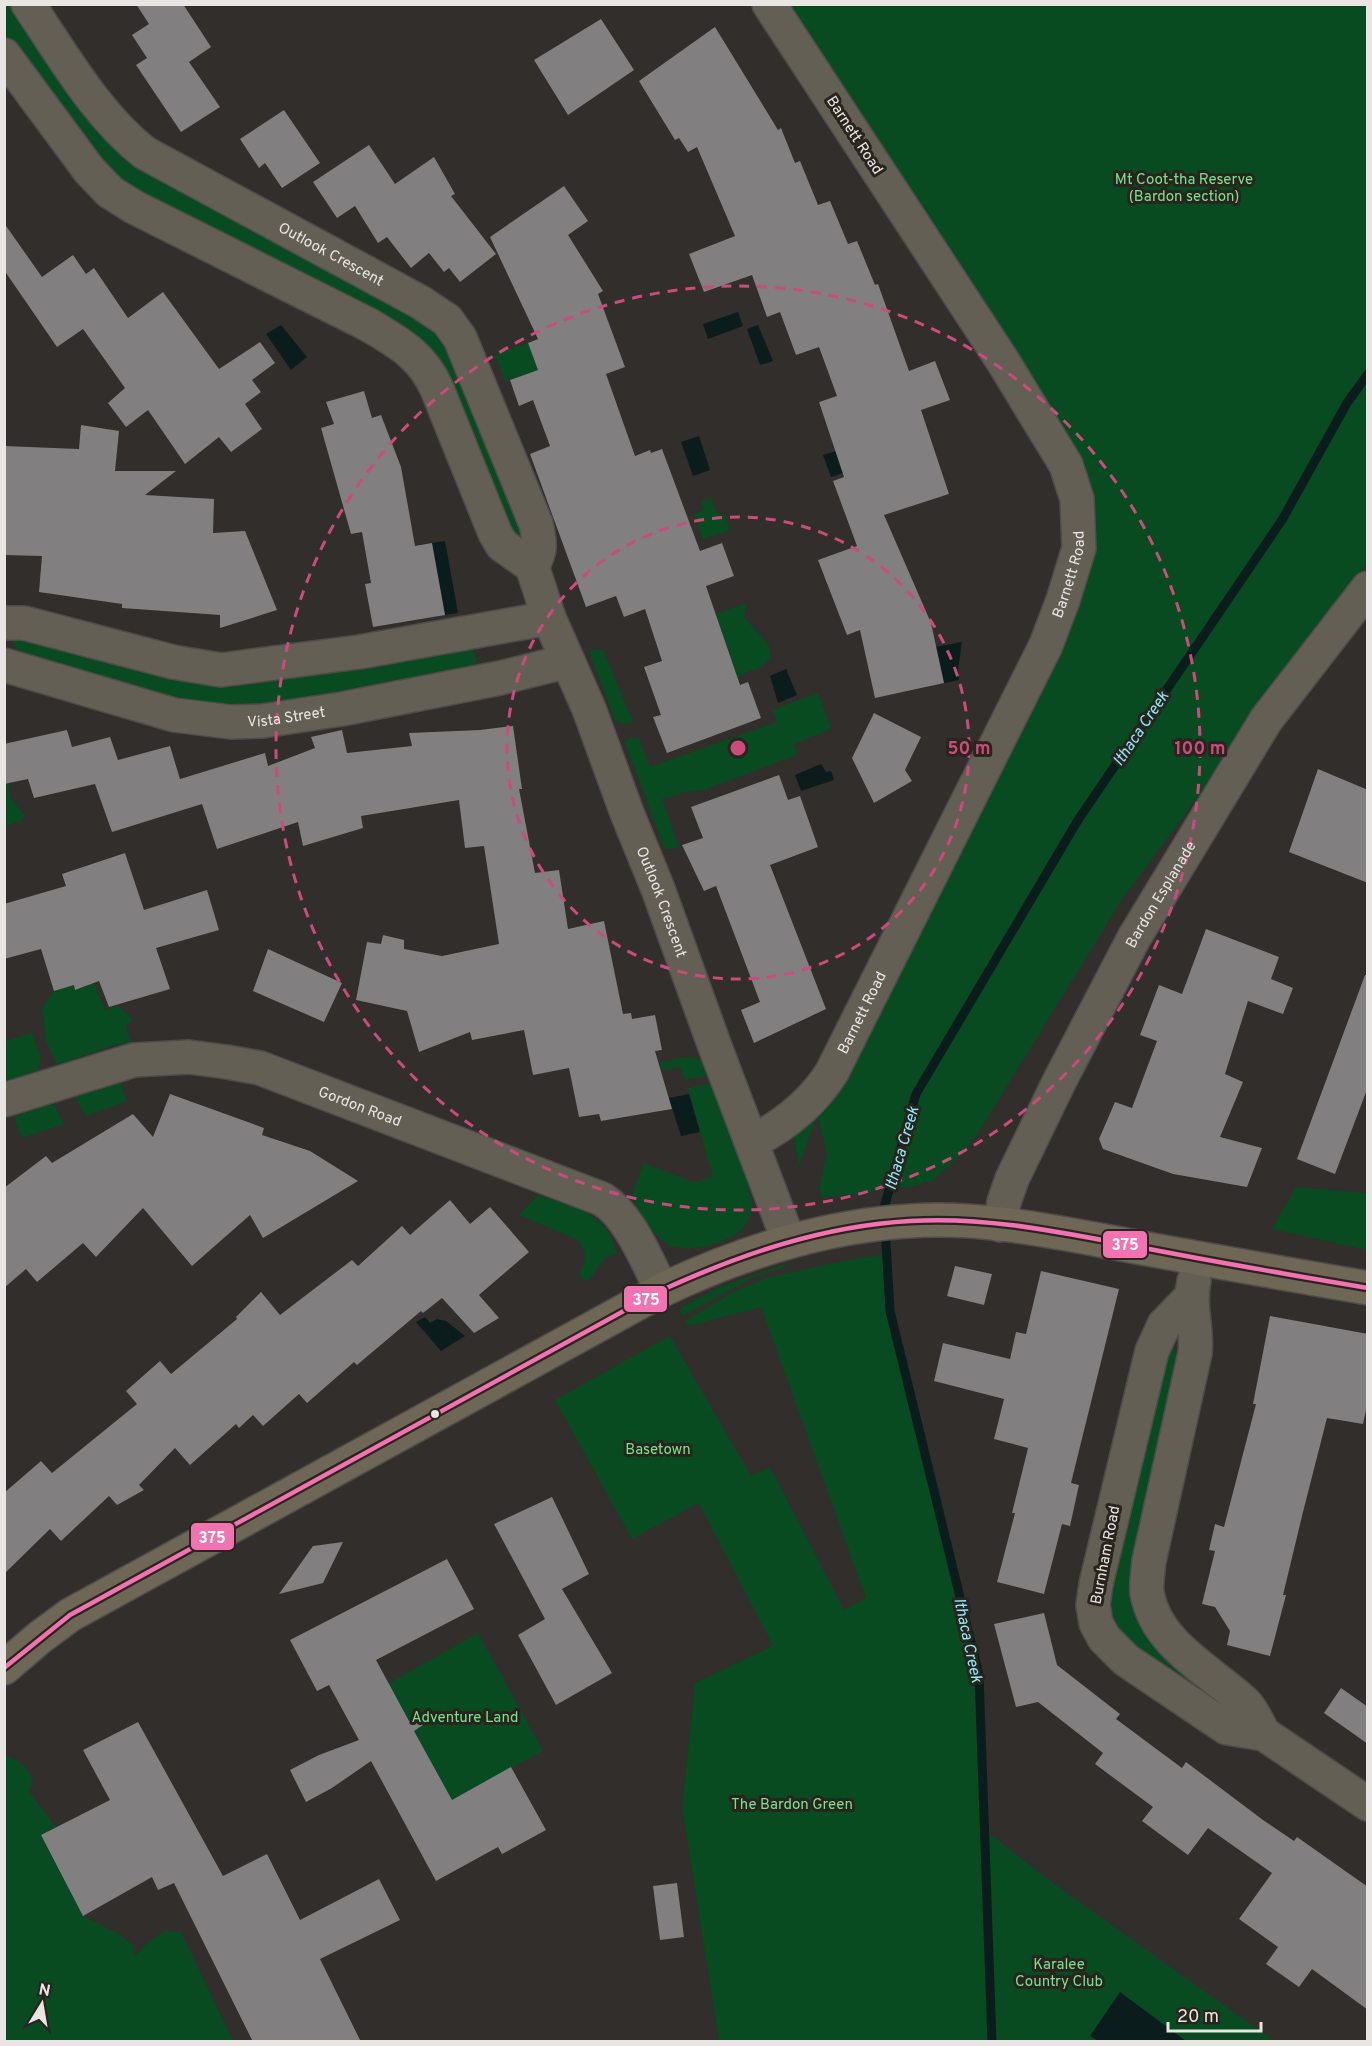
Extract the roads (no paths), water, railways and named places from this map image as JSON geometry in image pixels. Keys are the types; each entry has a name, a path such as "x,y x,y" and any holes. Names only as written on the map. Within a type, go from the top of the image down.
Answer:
{"main road":[{"path":"4,1668 31,1644 70,1615 662,1290 716,1266 789,1242 850,1227 910,1221 1000,1225 1054,1232 1368,1288"}],"street":[{"name":"Outlook Crescent","path":"28,4 106,114 129,140 146,153 420,302 447,320 466,349 536,524 540,547 538,557 532,566 549,618 589,709 627,813 658,888 789,1242"},
{"name":"Barnett Road","path":"752,1142 791,1118 817,1094 832,1072 1046,645 1079,548 1077,499 1066,465 1004,363 769,4"},
{"path":"4,56 79,159 111,192 134,207 369,325 395,341 423,363 437,388 495,533 502,545 532,566"},
{"name":"Bardon Esplanade","path":"1000,1225 1004,1202 1012,1179 1059,1082 1134,938 1266,720 1368,588"},
{"path":"4,623 24,623 173,662 221,670 339,655 549,618"},
{"name":"Vista Street","path":"4,665 174,715 240,722 299,717 500,678 568,661"},
{"name":"Gordon Road","path":"4,1100 134,1060 189,1057 260,1068 602,1199 625,1223 662,1290"},
{"name":"Burnham Road","path":"1199,1258 1191,1297 1196,1336 1195,1353 1149,1561 1147,1591 1153,1612 1162,1628 1195,1662 1246,1704 1264,1734"},
{"name":"Burnham Road","path":"1191,1297 1164,1325 1152,1351 1096,1584 1094,1614 1104,1638 1126,1660 1227,1728 1264,1734 1368,1803"}],"waterway":[{"name":"Ithaca Creek","path":"992,2042 979,1675 890,1311 884,1208 916,1094 1078,820 1282,520 1347,403 1368,374"}],"park label":[{"name":"Mt Coot-tha Reserve (Bardon section)","path":"1184,188"},
{"name":"Basetown","path":"658,1449"},
{"name":"Adventure Land","path":"465,1717"},
{"name":"The Bardon Green","path":"792,1804"},
{"name":"Karalee Country Club","path":"1059,1972"}]}
